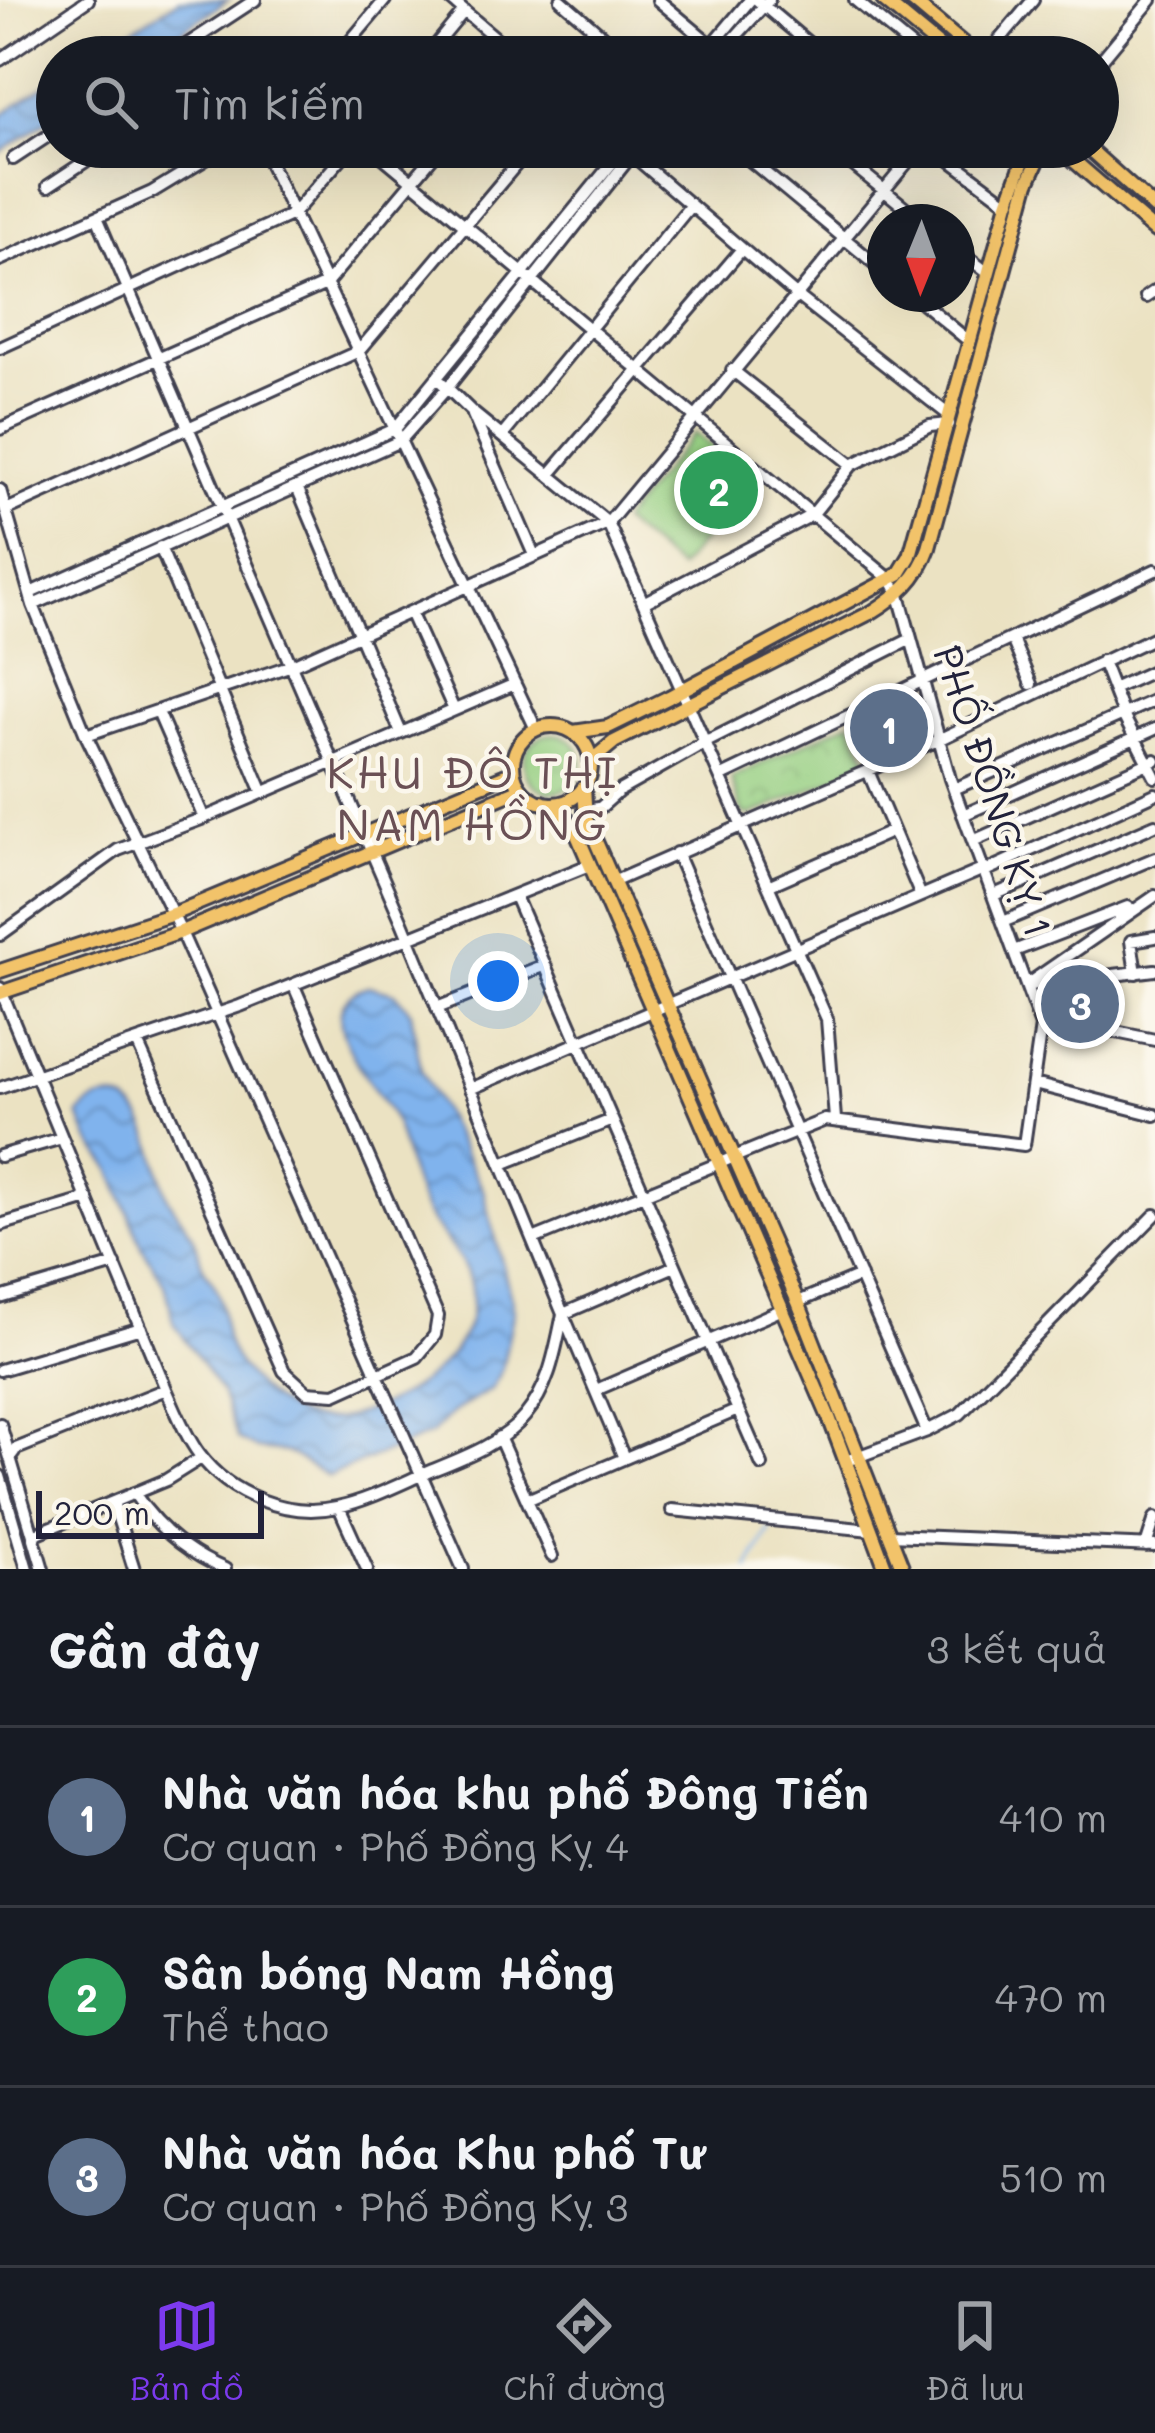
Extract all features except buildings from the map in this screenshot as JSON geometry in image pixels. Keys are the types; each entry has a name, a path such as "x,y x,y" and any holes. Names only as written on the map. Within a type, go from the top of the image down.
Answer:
{"main road":[{"path":"883,0 927,36"},
{"path":"914,1 956,36"},
{"path":"886,1569 783,1310 589,865 564,814 521,789 513,772 516,749 536,729 555,726 593,732 610,726 890,580 910,556 1020,168"},
{"path":"591,761 616,741 899,595 925,560 1035,168"},
{"path":"1033,172 1039,168"},
{"path":"1083,168 1155,231"},
{"path":"1110,168 1155,208"},
{"path":"573,732 591,761 584,811 797,1303 904,1569"},
{"path":"0,971 173,914 513,772"},
{"path":"542,802 567,800 584,787"},
{"path":"0,992 181,932 521,789"}],"street":[{"path":"0,60 88,0"},
{"path":"200,36 256,0"},
{"path":"355,36 386,0"},
{"path":"451,0 493,36"},
{"path":"561,0 603,36"},
{"path":"658,0 699,36"},
{"path":"855,0 899,36"},
{"path":"1001,36 1033,0"},
{"path":"1119,39 1151,0"},
{"path":"732,36 760,1 801,36"},
{"path":"443,36 464,11"},
{"path":"13,159 36,144"},
{"path":"48,186 75,168"},
{"path":"0,260 152,192 191,168"},
{"path":"272,168 536,729"},
{"path":"0,348 293,214 333,168"},
{"name":"PHỐ ĐỒNG KỴ 1","path":"396,168 890,580 899,595 954,789 1041,1026 1034,1084 1024,1145 835,1119"},
{"path":"0,429 326,284 424,168"},
{"path":"5,511 359,351 513,168"},
{"path":"32,599 398,435 614,168"},
{"path":"650,168 796,295 964,428"},
{"path":"759,168 867,257"},
{"path":"856,168 899,204"},
{"path":"86,735 292,665 608,523 902,168"},
{"path":"961,168 1008,203"},
{"path":"503,435 691,206"},
{"path":"97,218 410,940 624,1458"},
{"path":"551,473 742,249"},
{"path":"975,263 988,273"},
{"path":"933,312 970,342"},
{"path":"732,370 852,465"},
{"path":"443,383 608,523 831,1029 835,1119 796,1129 533,1239"},
{"path":"472,412 534,555"},
{"path":"645,602 812,515 852,465 948,419"},
{"path":"295,483 401,733"},
{"path":"0,490 32,599 86,735 173,914 463,1569"},
{"path":"158,543 263,793"},
{"path":"722,776 1155,570"},
{"path":"410,612 454,710"},
{"path":"615,881 938,740 1155,637"},
{"path":"584,811 601,807 619,791 706,742 910,639"},
{"path":"1012,639 1031,684"},
{"path":"1102,661 1155,777"},
{"path":"1113,689 1155,670"},
{"path":"0,935 92,872 109,854 515,684"},
{"path":"954,789 1155,700"},
{"path":"158,712 204,818"},
{"path":"963,815 1155,729"},
{"path":"974,841 1152,762"},
{"path":"868,771 920,894"},
{"path":"470,1088 1155,794"},
{"path":"994,895 1155,825"},
{"path":"770,885 893,831"},
{"path":"676,853 926,1431"},
{"path":"1004,922 1155,858"},
{"path":"0,1088 138,1044 294,986 589,865"},
{"path":"514,896 762,1465"},
{"path":"1026,985 1155,896"},
{"path":"1014,952 1126,906 1134,908"},
{"path":"1136,973 1131,941 1155,937"},
{"path":"437,1008 544,965"},
{"path":"1026,985 1155,970"},
{"path":"138,1044 287,1377 307,1392 328,1395 425,1350 437,1329 436,1310 294,986"},
{"path":"0,992 166,1389 202,1458 240,1490 275,1505 311,1510 339,1507 499,1437 523,1419 540,1395 551,1371 562,1314"},
{"path":"1041,1026 1101,1029 1155,1040"},
{"path":"1034,1084 1155,1114"},
{"path":"502,1165 612,1120"},
{"path":"0,1156 62,1138"},
{"path":"0,1225 88,1199"},
{"path":"846,1461 960,1414 1155,1215"},
{"path":"0,1298 115,1264"},
{"path":"562,1314 675,1265"},
{"path":"797,1303 860,1276"},
{"path":"596,1390 783,1310"},
{"path":"0,1370 141,1328"},
{"path":"557,1338 566,1332 572,1336"},
{"path":"6,1453 166,1389"},
{"path":"527,1500 738,1410"},
{"path":"0,1424 43,1569"},
{"path":"499,1437 552,1556"},
{"path":"33,1535 134,1493 202,1458"},
{"path":"0,1476 27,1569"},
{"path":"134,1493 150,1517 176,1540 225,1569"},
{"path":"113,1502 134,1569"},
{"path":"339,1507 366,1569"},
{"path":"672,1510 871,1530"},
{"path":"890,1535 1150,1546 1155,1518"}],"green space":[{"path":"694,433 752,480 679,569 621,522"},
{"path":"851,721 870,763 750,816 742,813 731,778"},
{"path":"553,734 573,743 582,763 573,783 553,792 533,783 524,763 533,743"}],"water":[{"path":"179,0 228,0 173,36 122,36"},
{"path":"36,91 36,128 0,153 0,116"},
{"path":"368,986 395,993 411,1012 421,1070 483,1189 514,1310 502,1368 492,1389 454,1411 431,1434 328,1476 286,1452 258,1449 238,1439 221,1392 174,1323 165,1284 143,1249 111,1169 89,1140 79,1115 92,1103 110,1098 124,1101 143,1121 169,1199 216,1288 230,1348 265,1394 291,1412 321,1420 387,1403 435,1372 453,1351 466,1328 472,1303 464,1267 424,1208 395,1122 342,1031 341,1012 349,997"}],"waterway":[{"path":"748,1569 772,1526"}],"place":[{"name":"Sân bóng Nam Hồng","path":"719,490"},
{"name":"Nhà văn hóa khu phố Đông Tiến","path":"889,728"},
{"name":"Nhà văn hóa Khu phố Tư","path":"1080,1004"}],"district":[{"name":"KHU ĐÔ THỊ NAM HỒNG","path":"473,799"}]}
